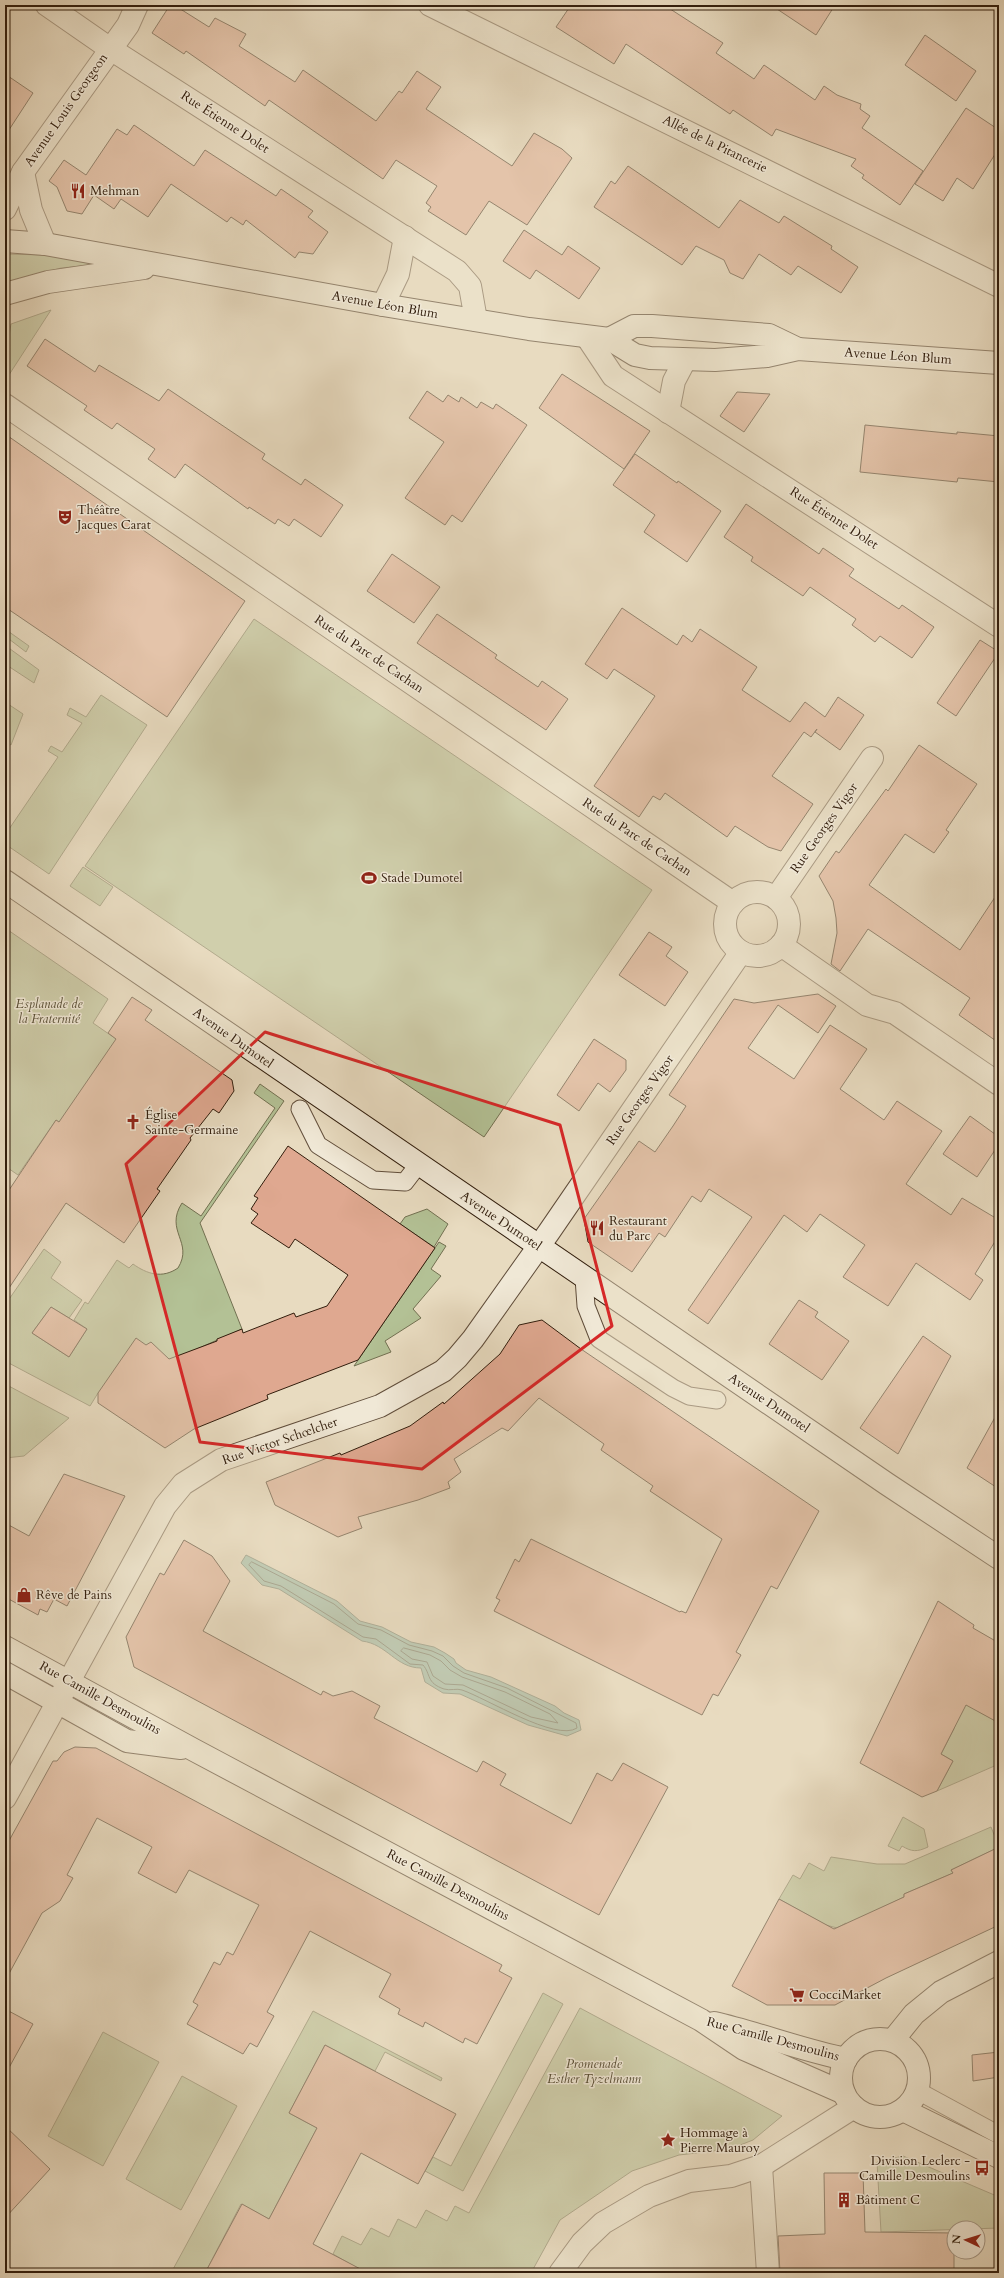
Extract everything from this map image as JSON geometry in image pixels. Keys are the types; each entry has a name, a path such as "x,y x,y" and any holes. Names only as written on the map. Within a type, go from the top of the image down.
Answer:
{"street":[{"name":"Rue Étienne Dolet","path":"47,5 109,48 457,271 470,286 476,320"},
{"name":"Avenue Louis Georgeon","path":"5,209 14,178 109,48 128,25 137,5"},
{"name":"Allée de la Pitancerie","path":"430,5 999,286"},
{"name":"Avenue Louis Georgeon","path":"14,178 31,210 46,244"},
{"path":"383,305 398,274 405,237"},
{"name":"Avenue Léon Blum","path":"5,241 46,244 383,305 587,337 609,339 635,354 650,358 685,360 768,356 798,349 999,363"},
{"name":"Avenue Léon Blum","path":"5,294 48,282 163,265"},
{"name":"Avenue Léon Blum","path":"609,339 634,326 652,326 770,335 798,349"},
{"name":"Rue Étienne Dolet","path":"587,337 613,376 999,626"},
{"path":"668,412 674,381 685,360"},
{"name":"Rue du Parc de Cachan","path":"5,405 733,903"},
{"name":"Rue Georges Vigor","path":"776,898 872,758"},
{"name":"Avenue Dumotel","path":"5,881 538,1247 887,1484 999,1558"},
{"path":"749,893 767,893 776,898 787,912 789,921 787,934 781,946 767,955 754,956 741,952 734,946 725,929 728,910 733,903 749,893"},
{"path":"781,946 867,1005 895,1013 999,1084"},
{"name":"Rue Georges Vigor","path":"538,1247 741,952"},
{"name":"Rue Victor Schœlcher","path":"5,1798 166,1506 183,1484 221,1460 380,1406 443,1371 473,1339 538,1247"},
{"name":"Rue Camille Desmoulins","path":"5,1647 69,1680 194,1750 701,2020 744,2049 849,2100"},
{"name":"Rue Camille Desmoulins","path":"5,1673 127,1741 194,1750"},
{"path":"893,2040 914,2014 941,1992 999,1962"},
{"name":"Rue Camille Desmoulins","path":"701,2020 754,2032 814,2052 846,2059"},
{"path":"874,2039 893,2040 908,2049 916,2060 919,2072 918,2091 915,2098 903,2110 883,2118 871,2116 849,2100 841,2072 846,2059 862,2042 874,2039"},
{"path":"560,2273 582,2243 603,2223 649,2196 689,2181 731,2176 761,2166 849,2100"},
{"path":"903,2110 999,2157"},
{"path":"761,2166 768,2273"}],"lane":[{"path":"300,1109 318,1145 373,1180 405,1182 418,1164"},
{"path":"584,1278 586,1306 599,1339 673,1388 689,1396 717,1400"},
{"path":"918,2091 999,2135"}],"highlighted area":[{"path":"265,1032 560,1125 612,1326 422,1469 200,1442 126,1164"}],"green space":[{"path":"5,254 45,255 102,264 61,268 5,284"},
{"path":"51,310 5,381 5,345 9,336 11,324"},
{"name":"Stade Dumotel","path":"254,619 652,890 484,1137 85,866"},
{"path":"5,629 29,646 26,652 5,636"},
{"path":"6,646 39,670 34,683 5,664"},
{"path":"101,695 147,725 49,874 5,844 5,835 58,757 48,751 51,746 62,752 82,723 67,715 70,708 86,717"},
{"path":"5,702 23,714 11,745 5,741"},
{"path":"83,867 113,887 100,906 70,886"},
{"name":"Esplanade de la Fraternité","path":"5,928 108,999 93,1023 119,1041 97,1073 93,1073 62,1124 56,1120 18,1175 5,1166"},
{"path":"260,1084 284,1101 200,1223 242,1329 98,1393 90,1406 5,1361 5,1305 44,1249 61,1262 51,1278 82,1300 69,1318 51,1307 32,1333 69,1357 87,1329 74,1320 85,1302 88,1304 117,1260 129,1268 133,1264 149,1273 155,1274 166,1273 178,1268 182,1259 183,1251 176,1221 177,1213 182,1203 201,1216 275,1108 254,1093"},
{"path":"427,1209 448,1224 434,1247 400,1224 405,1217"},
{"path":"439,1242 446,1246 431,1269 441,1276 413,1309 421,1318 385,1341 391,1352 354,1366"},
{"path":"5,1384 69,1418 24,1456 5,1458"},
{"path":"963,1696 978,1711 999,1723 999,1764 937,1791 953,1761 941,1754 954,1729"},
{"path":"903,1817 924,1829 928,1847 915,1851 902,1846 899,1851 888,1846"},
{"path":"991,1827 999,1847 951,1870 953,1873 904,1894 904,1897 881,1908 849,1929 846,1923 837,1928 826,1925 779,1899 793,1875 800,1879 809,1863 824,1871 831,1857 877,1864 905,1864"},
{"path":"543,1993 563,2004 463,2191 425,2171 433,2157 451,2166"},
{"name":"Promenade Esther Tyzelmann","path":"580,2008 782,2116 753,2140 730,2149 679,2155 632,2171 560,2220 531,2273 366,2273 333,2254 342,2236 361,2245 371,2228 389,2237 398,2219 416,2228 426,2210 447,2221 455,2206 469,2213"},
{"path":"313,2011 442,2078 441,2081 385,2052 375,2071 325,2045 289,2113 317,2128 269,2219 241,2204 206,2271 210,2273 171,2273"},
{"path":"103,2032 159,2062 103,2166 48,2136"},
{"path":"182,2076 237,2106 181,2210 126,2179"},
{"path":"903,2156 999,2197 999,2228 986,2228 986,2220 946,2220 946,2230 881,2232 877,2162"}],"water":[{"path":"246,1555 337,1601 360,1621 382,1627 411,1642 434,1647 454,1659 456,1663 466,1670 491,1677 555,1706 564,1713 579,1720 581,1730 567,1736 528,1725 460,1694 443,1693 425,1682 421,1668 412,1667 405,1664 378,1646 362,1641 279,1589 262,1585 241,1563"}],"building":[{"path":"170,5 174,5 209,27 215,18 246,34 239,46 295,82 303,70 376,121 399,91 402,93 417,71 441,87 426,109 512,166 534,133 562,149 572,158 527,225 489,201 466,235 428,211 431,207 426,203 437,186 396,160 383,179 269,100 265,106 186,51 184,54 152,33"},
{"path":"571,5 664,5 723,43 716,53 754,79 764,65 815,100 824,86 837,95 861,104 860,109 870,116 862,128 923,171 900,205 862,178 864,175 851,166 856,159 776,129 772,136 733,110 730,114 626,44 614,64 556,27"},
{"path":"771,5 835,5 816,35"},
{"path":"925,35 976,71 956,101 905,65"},
{"path":"5,74 33,93 5,136"},
{"path":"966,108 999,130 999,148 973,189 957,178 943,201 915,184"},
{"path":"134,125 194,166 205,150 276,196 281,189 313,211 308,217 328,232 313,254 299,252 295,258 246,220 243,225 231,217 227,222 171,184 148,217 121,199 114,209 94,195 82,214 67,211 57,187 49,181 64,160 86,175 117,129 127,135"},
{"path":"628,166 719,228 740,200 779,223 784,216 832,246 831,249 858,267 841,293 798,266 791,275 759,254 743,279 730,273 724,260 696,246 682,265 594,207 611,181 615,184"},
{"path":"524,230 562,255 568,246 600,268 579,299 536,270 530,279 503,261"},
{"path":"45,339 95,372 99,365 159,401 168,389 265,454 262,459 301,485 305,479 343,505 321,537 294,519 289,526 278,519 275,524 249,507 248,509 185,464 175,478 148,459 155,449 117,423 112,429 84,410 87,406 27,366"},
{"path":"562,374 650,431 624,469 539,408"},
{"path":"427,391 443,402 448,395 459,402 461,397 477,408 481,402 493,409 496,404 527,425 462,522 452,515 445,525 405,498 444,442 409,418"},
{"path":"737,392 770,394 744,432 720,416"},
{"path":"865,425 957,434 957,432 999,436 999,482 958,478 957,482 860,472"},
{"name":"Théâtre Jacques Carat","path":"5,434 245,601 167,717 5,607"},
{"path":"635,454 677,483 678,481 721,511 687,562 644,532 655,515 613,485"},
{"path":"746,504 819,554 823,548 854,569 849,576 899,609 902,605 934,627 912,658 880,636 875,642 852,625 856,619 810,587 803,596 751,561 753,557 724,537"},
{"path":"392,554 440,587 414,623 367,591"},
{"path":"622,608 677,645 683,635 692,642 700,629 757,667 742,690 790,722 805,702 825,717 838,697 864,715 840,750 815,732 817,729 811,737 804,732 772,776 813,804 781,851 768,847 735,826 727,837 665,793 660,800 653,796 639,817 594,786 655,696 614,669 607,679 585,664"},
{"path":"437,614 497,655 495,658 538,687 542,681 568,699 546,730 417,643"},
{"path":"980,640 999,652 956,716 937,703"},
{"path":"919,745 977,784 946,830 949,832 934,853 905,834 869,885 960,950 999,891 999,1043 959,1015 970,998 868,929 840,971 831,964 837,933 836,918 833,901 819,876 836,851 839,853 886,789 888,791"},
{"path":"649,932 672,947 666,956 688,972 665,1006 619,975"},
{"path":"818,994 836,1006 818,1033 778,1005 748,1048 794,1079 830,1025 867,1049 840,1089 884,1120 897,1101 942,1131 906,1184 951,1215 962,1198 999,1220 999,1235 975,1274 983,1280 970,1300 916,1263 888,1306 843,1277 865,1245 820,1214 807,1232 784,1215 708,1324 688,1310 752,1217 709,1189 701,1202 692,1196 665,1237 659,1233 632,1272 588,1242 584,1219 639,1141 655,1152 673,1126 686,1106 669,1095 734,999 754,1003"},
{"name":"Église Sainte-Germaine","path":"132,997 152,1010 145,1020 232,1080 234,1091 219,1113 213,1109 190,1138 191,1140 157,1189 160,1191 124,1243 66,1203 5,1294 5,1196 56,1120 59,1122 116,1039 108,1033"},
{"path":"594,1039 626,1060 626,1070 610,1092 598,1083 579,1111 557,1095"},
{"path":"970,1116 999,1137 999,1144 977,1177 943,1154"},
{"path":"288,1146 435,1248 358,1360 267,1395 268,1399 194,1429 165,1448 98,1403 98,1393 136,1338 146,1345 151,1342 169,1359 217,1341 217,1339 242,1329 243,1333 294,1313 296,1317 327,1306 348,1275 295,1239 289,1248 251,1223 258,1214 251,1209 258,1198 254,1196"},
{"path":"799,1300 818,1312 815,1317 849,1341 822,1380 769,1344"},
{"path":"51,1307 87,1329 69,1357 32,1333"},
{"path":"542,1320 581,1349 819,1511 777,1589 771,1586 736,1652 741,1655 718,1696 713,1694 702,1715 494,1611 500,1600 496,1598 515,1559 519,1562 531,1539 680,1612 686,1613 722,1539 650,1491 653,1486 601,1450 604,1444 539,1398 508,1431 502,1428 454,1459 461,1472 448,1482 450,1488 418,1500 358,1517 362,1528 338,1537 275,1505 266,1482 340,1453 341,1455 410,1426 443,1402 444,1404 500,1354 519,1325"},
{"path":"923,1336 951,1356 898,1454 860,1428"},
{"path":"999,1410 999,1489 967,1468"},
{"path":"64,1474 125,1496 67,1606 54,1599 47,1612 40,1609 38,1615 5,1597 5,1523 29,1536"},
{"path":"184,1540 212,1556 230,1581 203,1631 321,1695 323,1691 333,1696 352,1691 380,1706 374,1718 477,1772 483,1761 506,1774 500,1785 571,1824 597,1773 612,1781 623,1763 668,1787 599,1915 134,1667 126,1637 160,1573 164,1575"},
{"path":"938,1601 974,1625 973,1628 999,1643 999,1723 966,1705 941,1754 953,1761 937,1791 922,1797 860,1763"},
{"path":"75,1747 96,1748 502,1965 499,1971 512,1978 477,2044 465,2038 463,2043 425,2022 423,2027 398,2014 400,2009 379,1997 391,1974 310,1931 267,2012 274,2016 257,2047 250,2043 243,2054 187,2024 198,2005 193,2002 214,1962 220,1965 227,1952 233,1955 259,1905 189,1870 176,1893 138,1873 152,1847 97,1818 67,1875 73,1878 60,1901 42,1913 5,1981 5,1848 53,1761 57,1761 64,1752"},
{"path":"999,1847 999,1925 886,1978 835,2005 767,2005 732,1986 779,1899 834,1929 904,1897 904,1894 953,1873 951,1870"},
{"path":"5,2009 33,2024 5,2075"},
{"path":"325,2045 456,2114 418,2184 361,2153 313,2244 368,2273 205,2273 242,2204 269,2219 317,2128 289,2113"},
{"path":"999,2052 999,2077 973,2081 972,2055"},
{"path":"5,2126 50,2169 5,2218"},
{"name":"Bâtiment C","path":"824,2173 863,2173 865,2232 946,2233 946,2260 954,2260 954,2273 780,2273 778,2236 825,2234"}],"place":[{"name":"Mehman","path":"78,191"},
{"name":"Théâtre Jacques Carat","path":"65,517"},
{"name":"Stade Dumotel","path":"369,878"},
{"name":"Église Sainte-Germaine","path":"133,1122"},
{"name":"Restaurant du Parc","path":"597,1228"},
{"name":"Rêve de Pains","path":"24,1595"},
{"name":"CocciMarket","path":"797,1995"},
{"name":"Hommage à Pierre Mauroy","path":"668,2140"},
{"name":"Division Leclerc - Camille Desmoulins","path":"982,2168"},
{"name":"Bâtiment C","path":"844,2200"}]}
